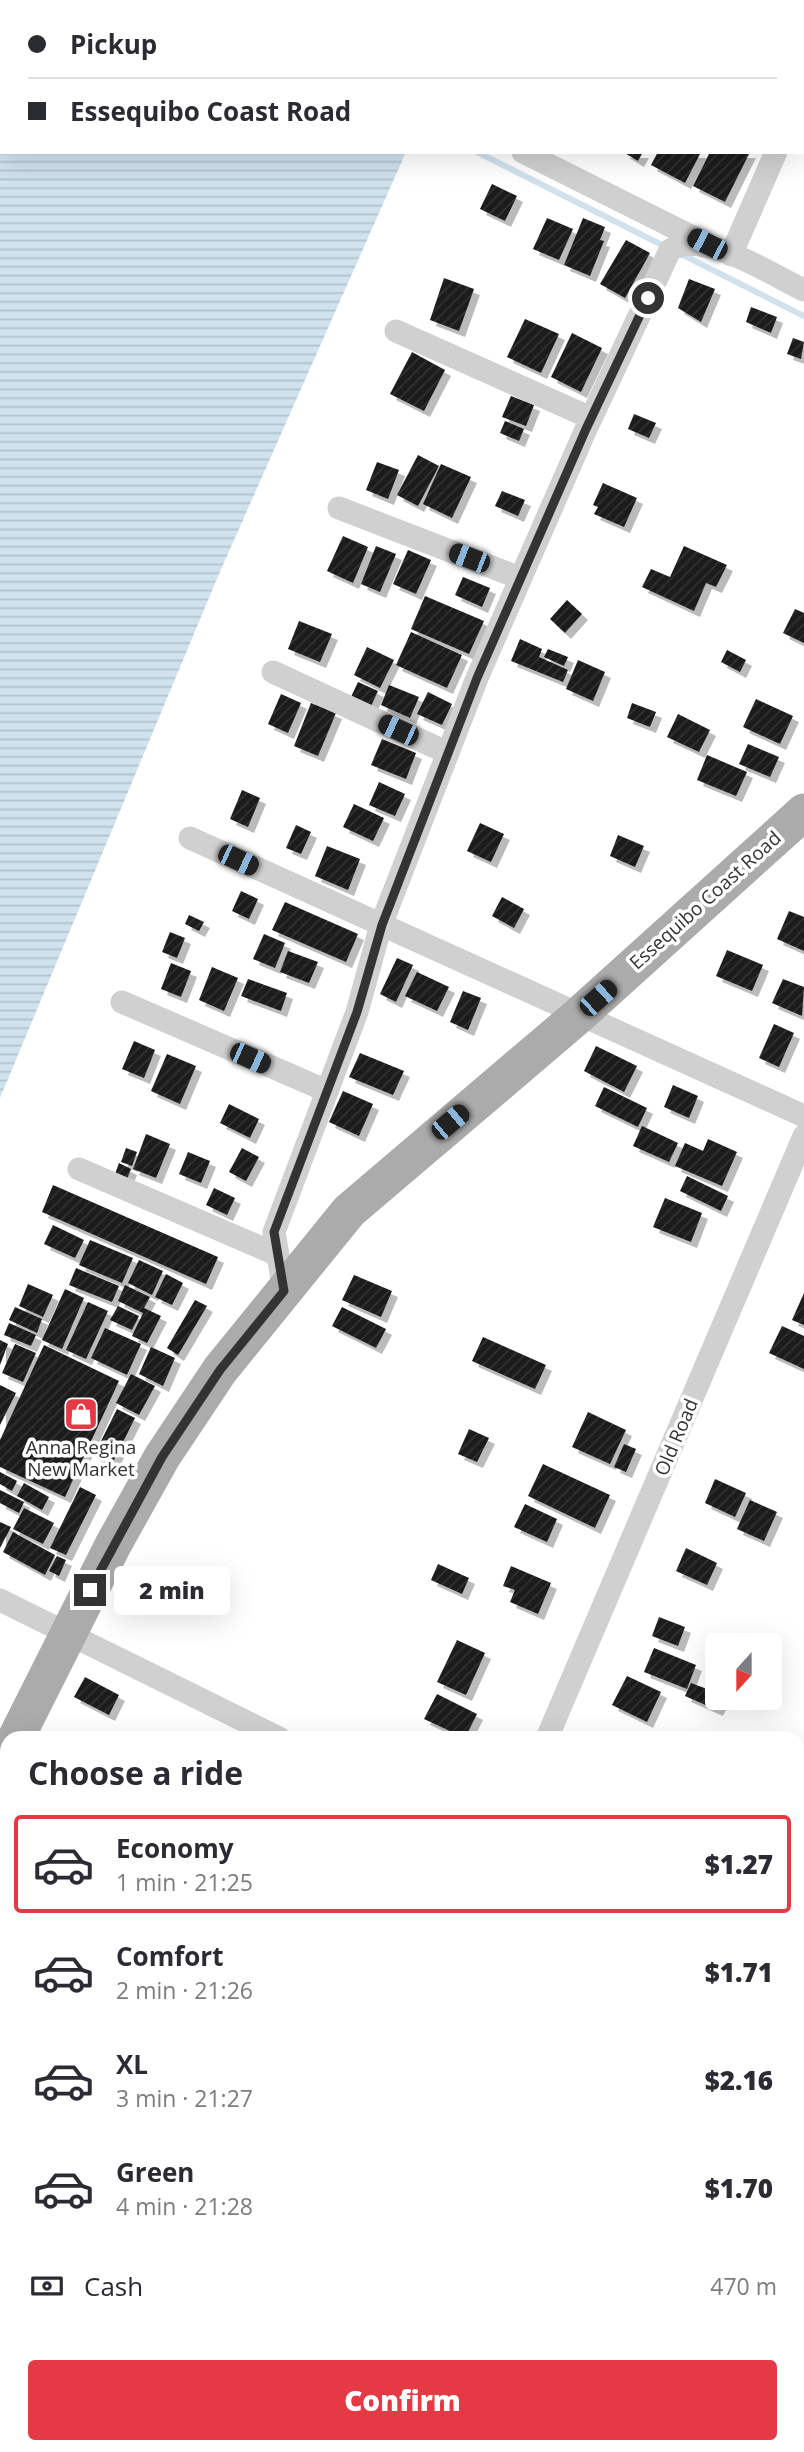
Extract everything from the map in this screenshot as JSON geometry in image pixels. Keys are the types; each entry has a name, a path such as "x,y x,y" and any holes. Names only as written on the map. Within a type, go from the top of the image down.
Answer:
{"main road":[{"name":"Essequibo Coast Road","path":"19,1731 67,1634 162,1457 220,1370 349,1211 578,1016 804,811"}],"street":[{"path":"527,154 804,290"},
{"path":"731,255 775,154"},
{"path":"284,1291 274,1232 357,1012 382,925 448,753 520,578 670,250 686,244 707,244"},
{"path":"396,331 591,418"},
{"path":"339,508 520,578"},
{"path":"273,672 448,753"},
{"path":"190,838 578,1016 804,1116"},
{"path":"122,1002 327,1091"},
{"name":"Old Road","path":"550,1731 804,1136"},
{"path":"79,1169 278,1255"},
{"path":"0,1600 265,1731"}],"water":[{"path":"0,154 405,154 219,574 0,1098"}],"building":[{"path":"626,154 642,154 638,161"},
{"path":"657,154 700,154 685,183 651,165"},
{"path":"709,154 749,154 725,202 693,186"},
{"path":"492,184 517,196 505,221 480,209"},
{"path":"547,218 573,229 559,260 533,249"},
{"path":"583,218 605,227 600,240 604,241 590,276 564,265"},
{"path":"626,240 650,253 625,298 600,284"},
{"path":"444,278 474,289 459,331 430,320"},
{"path":"689,279 715,289 701,322 678,308"},
{"path":"751,307 777,317 771,333 746,322"},
{"path":"525,319 559,334 541,373 507,357"},
{"path":"572,333 602,348 581,392 551,377"},
{"path":"793,338 804,342 801,359 787,354"},
{"path":"412,352 445,370 424,411 390,394"},
{"path":"511,396 534,405 526,426 502,417"},
{"path":"634,414 656,423 649,438 628,429"},
{"path":"505,421 524,429 519,441 500,433"},
{"path":"418,455 439,466 418,506 397,495"},
{"path":"377,462 399,470 388,499 366,490"},
{"path":"441,464 471,477 452,518 423,504"},
{"path":"603,483 637,498 624,527 594,514 598,507 593,505"},
{"path":"502,491 525,500 518,516 495,506"},
{"path":"343,536 368,547 353,583 327,571"},
{"path":"376,546 396,554 380,592 361,584"},
{"path":"684,546 727,565 716,587 706,583 694,611 642,587 651,569 670,577"},
{"path":"408,550 431,560 416,594 393,584"},
{"path":"463,577 490,588 482,607 455,595"},
{"path":"425,596 484,621 469,654 411,629"},
{"path":"567,600 582,614 565,633 550,619"},
{"path":"795,609 804,613 804,643 783,633"},
{"path":"299,621 332,634 320,662 288,649"},
{"path":"411,632 462,655 447,688 396,665"},
{"path":"520,639 542,649 539,657 568,670 563,682 511,661"},
{"path":"367,647 394,660 380,688 354,675"},
{"path":"548,649 568,657 564,666 544,657"},
{"path":"727,650 746,660 740,672 721,662"},
{"path":"578,660 605,672 593,701 566,689"},
{"path":"358,682 378,691 371,706 351,697"},
{"path":"389,685 419,697 410,718 381,705"},
{"path":"428,692 452,704 442,725 417,714"},
{"path":"281,694 301,703 288,733 268,724"},
{"path":"756,699 793,716 780,744 743,727"},
{"path":"311,703 336,713 318,756 294,746"},
{"path":"632,703 656,712 650,727 627,718"},
{"path":"678,714 710,730 699,752 667,737"},
{"path":"382,739 416,753 406,779 371,765"},
{"path":"748,744 779,757 770,777 739,764"},
{"path":"707,755 747,772 736,796 697,780"},
{"path":"379,782 405,794 395,816 369,805"},
{"path":"242,790 260,798 248,827 230,819"},
{"path":"354,804 384,818 373,841 343,827"},
{"path":"480,823 504,834 491,862 467,851"},
{"path":"296,825 311,832 301,854 286,848"},
{"path":"618,835 644,846 635,867 610,856"},
{"path":"327,846 360,859 348,890 315,876"},
{"path":"241,891 258,899 249,919 232,911"},
{"path":"502,897 524,909 514,928 492,916"},
{"path":"285,902 358,934 346,962 272,930"},
{"path":"789,911 804,917 804,951 777,939"},
{"path":"189,915 204,922 199,931 185,924"},
{"path":"170,932 185,938 177,958 162,952"},
{"path":"264,934 285,943 275,968 253,959"},
{"path":"727,950 763,965 752,991 716,976"},
{"path":"288,951 318,962 309,983 280,972"},
{"path":"397,958 413,965 396,1002 380,994"},
{"path":"171,963 191,971 181,997 161,989"},
{"path":"212,967 238,978 224,1011 199,1000"},
{"path":"417,972 449,987 437,1011 405,996"},
{"path":"248,979 287,993 281,1011 241,996"},
{"path":"783,979 804,987 802,1016 772,1003"},
{"path":"463,991 481,998 468,1030 450,1022"},
{"path":"774,1024 794,1033 779,1067 759,1058"},
{"path":"134,1041 155,1050 144,1078 122,1069"},
{"path":"596,1046 637,1066 624,1092 584,1071"},
{"path":"360,1053 404,1071 393,1095 349,1077"},
{"path":"167,1054 196,1066 180,1104 151,1091"},
{"path":"673,1085 698,1096 689,1118 664,1107"},
{"path":"604,1087 647,1108 638,1127 595,1106"},
{"path":"343,1091 373,1104 359,1136 329,1122"},
{"path":"229,1104 259,1119 250,1138 220,1123"},
{"path":"642,1126 678,1143 669,1162 633,1146"},
{"path":"146,1134 170,1144 156,1178 133,1169"},
{"path":"708,1139 737,1152 722,1186 675,1166 685,1143 703,1151"},
{"path":"126,1148 137,1152 132,1166 121,1162"},
{"path":"242,1148 259,1157 246,1181 229,1172"},
{"path":"188,1152 210,1161 201,1183 179,1174"},
{"path":"119,1163 131,1169 127,1179 115,1174"},
{"path":"687,1176 728,1196 721,1211 680,1191"},
{"path":"53,1185 218,1257 206,1284 42,1212"},
{"path":"214,1188 235,1198 227,1215 206,1205"},
{"path":"665,1198 702,1213 691,1242 653,1227"},
{"path":"53,1225 84,1240 75,1258 44,1244"},
{"path":"90,1240 133,1258 122,1283 79,1265"},
{"path":"139,1260 163,1271 152,1295 128,1283"},
{"path":"76,1268 119,1286 112,1302 69,1285"},
{"path":"166,1274 183,1283 172,1305 155,1297"},
{"path":"354,1275 392,1291 381,1317 342,1300"},
{"path":"28,1284 53,1295 43,1317 19,1306"},
{"path":"125,1285 150,1297 144,1308 161,1316 147,1343 132,1336 143,1313 118,1301"},
{"path":"65,1289 84,1298 62,1349 42,1340"},
{"path":"804,1293 804,1325 792,1320"},
{"path":"195,1300 207,1306 178,1355 167,1348"},
{"path":"88,1302 108,1311 86,1359 66,1350"},
{"path":"118,1306 139,1316 132,1330 110,1320"},
{"path":"15,1307 42,1319 37,1333 9,1320"},
{"path":"342,1307 386,1329 376,1348 332,1326"},
{"path":"9,1323 36,1335 31,1346 4,1335"},
{"path":"782,1326 804,1336 804,1369 769,1353"},
{"path":"105,1328 141,1344 127,1375 91,1358"},
{"path":"483,1337 546,1365 535,1389 472,1361"},
{"path":"0,1340 8,1344 0,1365"},
{"path":"15,1344 36,1353 23,1382 2,1373"},
{"path":"44,1345 119,1381 65,1497 0,1467 0,1440"},
{"path":"151,1347 175,1358 163,1386 139,1374"},
{"path":"131,1374 155,1386 139,1415 116,1403"},
{"path":"0,1385 16,1393 0,1425"},
{"path":"117,1409 135,1418 112,1464 94,1455"},
{"path":"588,1412 626,1430 610,1464 572,1447"},
{"path":"469,1429 489,1438 477,1462 458,1454"},
{"path":"624,1444 636,1449 626,1472 614,1467"},
{"path":"543,1464 610,1495 595,1528 528,1496"},
{"path":"0,1472 17,1481 12,1491 0,1484"},
{"path":"715,1479 746,1493 735,1517 705,1503"},
{"path":"24,1483 49,1497 42,1510 17,1496"},
{"path":"80,1487 96,1495 66,1555 50,1548"},
{"path":"0,1490 24,1502 19,1513 0,1503"},
{"path":"750,1500 777,1512 764,1541 737,1529"},
{"path":"525,1504 557,1519 547,1542 514,1527"},
{"path":"24,1508 54,1523 43,1544 13,1529"},
{"path":"0,1522 11,1527 0,1548"},
{"path":"13,1532 55,1555 45,1575 3,1552"},
{"path":"686,1548 717,1563 707,1585 676,1571"},
{"path":"57,1556 66,1560 59,1576 49,1571"},
{"path":"438,1564 469,1578 462,1594 431,1580"},
{"path":"511,1566 551,1583 538,1614 510,1602 515,1590 503,1586"},
{"path":"659,1617 685,1627 678,1646 652,1636"},
{"path":"457,1640 485,1653 466,1695 437,1682"},
{"path":"654,1648 696,1665 687,1689 644,1672"},
{"path":"627,1676 661,1692 647,1722 612,1705"},
{"path":"85,1677 119,1695 109,1715 74,1697"},
{"path":"691,1683 705,1688 705,1705 685,1696"},
{"path":"437,1694 477,1714 468,1731 450,1731 424,1719"}],"waterway":[{"path":"481,154 668,248"},
{"path":"681,254 804,316"}],"place":[{"name":"Anna Regina New Market","path":"81,1414"}],"route":[{"path":"90,1590 162,1457 220,1370 284,1291 274,1232 357,1012 382,925 477,678 586,429 648,298"}]}
